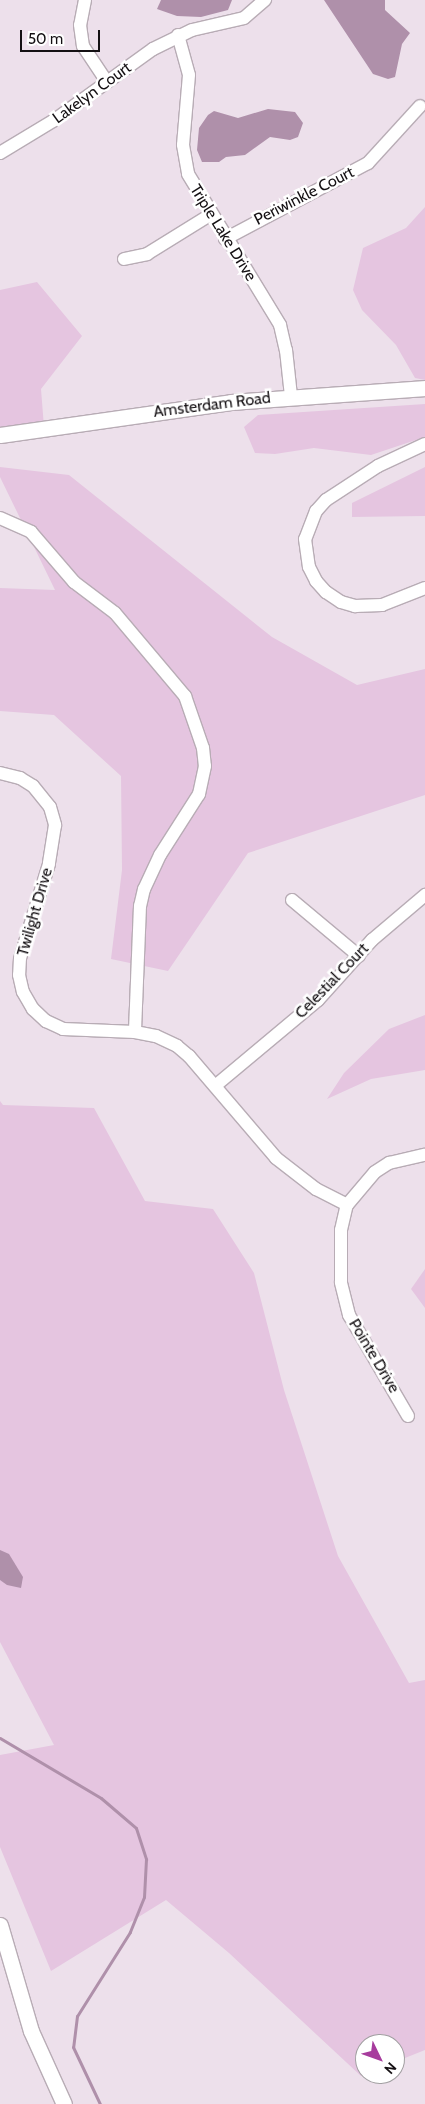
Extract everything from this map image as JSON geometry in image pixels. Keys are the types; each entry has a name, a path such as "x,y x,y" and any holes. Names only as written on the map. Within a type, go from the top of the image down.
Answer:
{"street":[{"path":"85,0 80,25 83,46 107,82"},
{"name":"Lakelyn Court","path":"0,153 38,131 178,35 232,23 244,18 265,0"},
{"name":"Triple Lake Drive","path":"178,35 189,75 184,160 188,174 210,215 280,325 286,350 291,396"},
{"name":"Periwinkle Court","path":"226,239 368,163 420,106"},
{"path":"124,259 147,254 210,215"},
{"name":"Amsterdam Road","path":"0,435 140,414 291,396 425,388"},
{"path":"425,444 378,466 326,500 316,511 305,539 309,567 316,581 326,592 341,602 355,606 382,605 425,588"},
{"path":"0,518 31,532 74,582 115,613 185,696 203,748 205,766 199,794 160,856 144,889 140,916 135,1032"},
{"name":"Twilight Drive","path":"0,773 20,778 33,786 50,807 56,825 49,864 20,958 19,975 23,992 33,1009 46,1021 64,1029 135,1032 156,1036 177,1046 216,1086 276,1158 297,1176 347,1205"},
{"name":"Celestial Court","path":"216,1086 318,1000 359,956 425,895"},
{"path":"292,900 359,956"},
{"name":"Pointe Drive","path":"408,1416 360,1335 344,1297 341,1230 347,1205 363,1183 389,1163 425,1155"},
{"path":"0,1925 36,2044 64,2104"}],"shaded area":[{"path":"161,0 232,0 228,10 201,17 177,16 157,9"},
{"path":"324,0 385,0 385,10 410,33 402,44 395,77 388,79 373,74"},
{"path":"268,109 295,112 303,123 298,137 290,140 270,137 245,155 226,157 219,162 202,162 197,150 199,128 208,115 214,111 238,118"},
{"path":"425,207 425,380 415,378 396,345 362,310 353,290 363,248 406,228"},
{"path":"37,282 82,336 41,389 44,427 0,435 0,290"},
{"path":"425,404 425,437 371,455 314,448 275,454 255,453 244,427 258,415"},
{"path":"0,467 69,475 272,637 357,685 425,669 425,795 248,853 168,971 111,959 122,870 121,776 54,715 0,711 0,588 55,590 0,477"},
{"path":"425,467 425,516 352,517 352,503"},
{"path":"425,1015 425,1070 371,1079 327,1099 344,1073 389,1029"},
{"path":"0,1101 3,1105 94,1108 145,1201 213,1209 254,1273 284,1390 338,1556 409,1683 425,1680 425,2050 405,2058 405,2034 355,2034 355,2070 229,1953 166,1900 51,1971 0,1847 0,1755 54,1745 0,1642"},
{"path":"425,1269 425,1308 411,1289"},
{"path":"0,1550 9,1554 23,1577 21,1588 7,1585 0,1580"}],"waterway":[{"path":"0,1738 101,1798 136,1828 146,1859 144,1897 130,1932 77,2016 73,2047 100,2104"}]}
